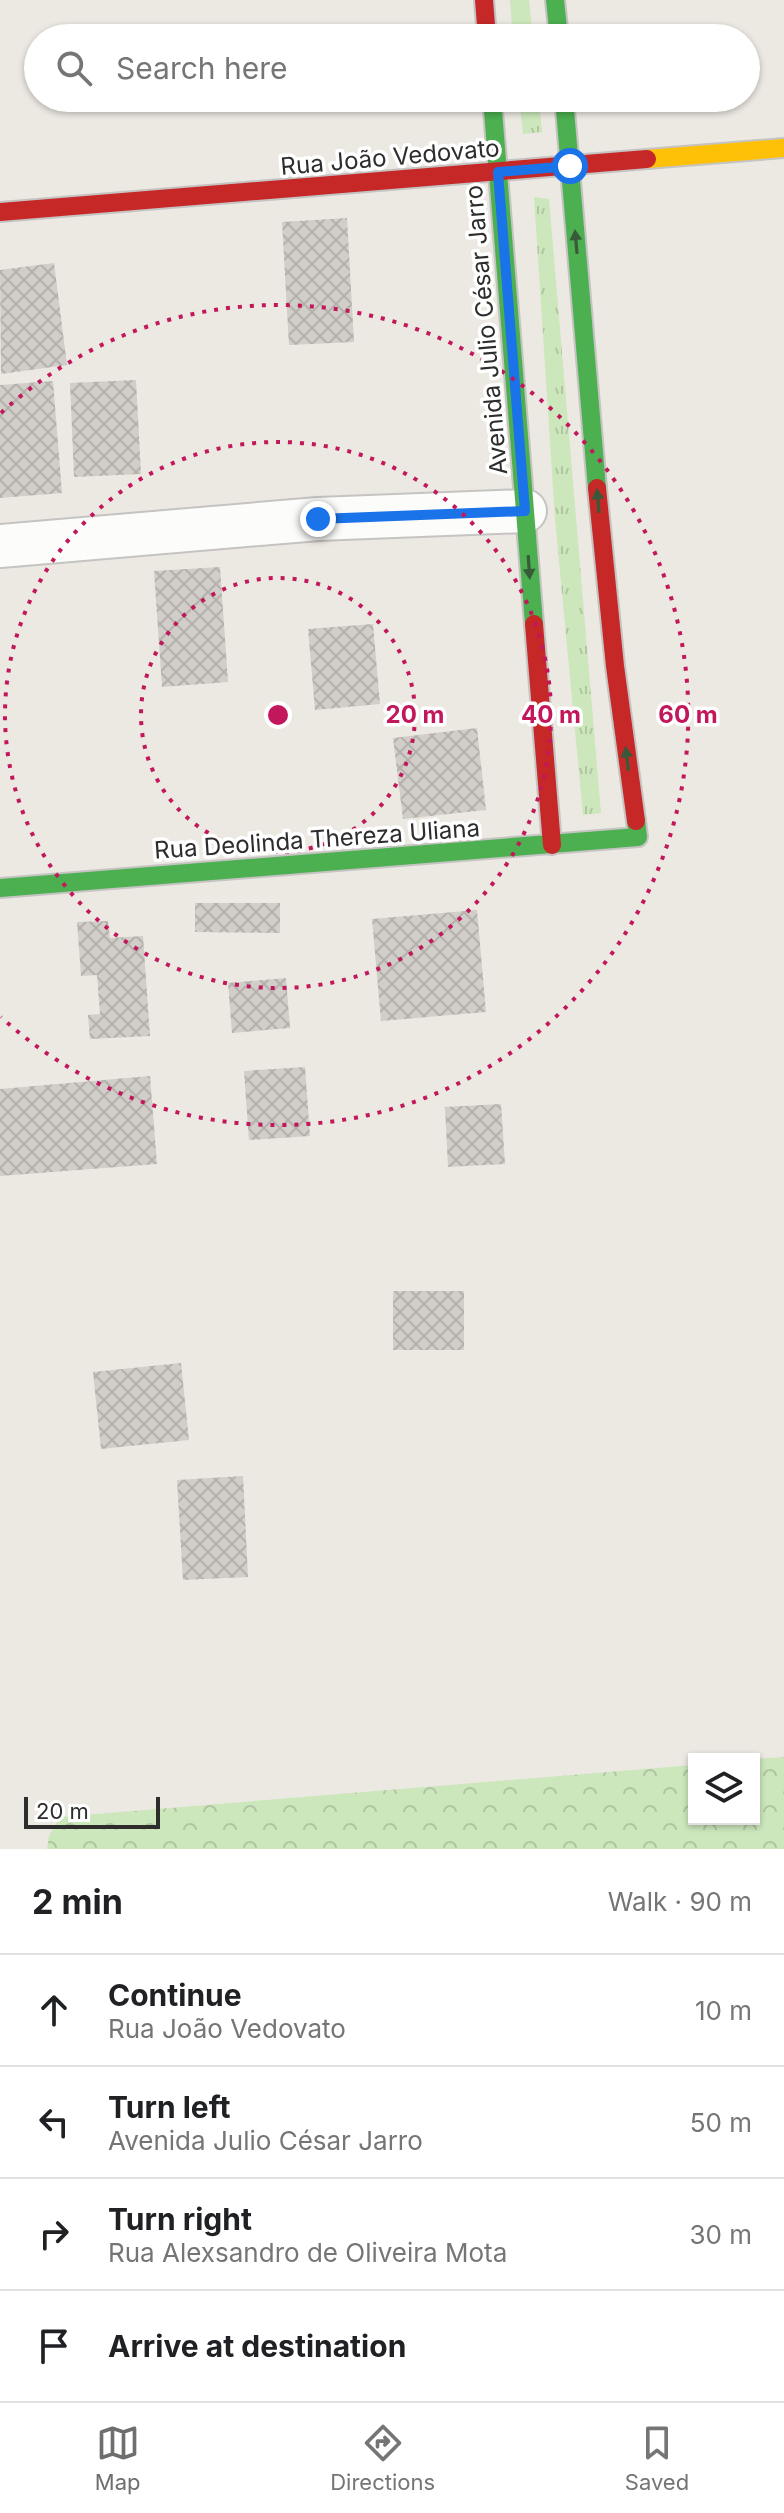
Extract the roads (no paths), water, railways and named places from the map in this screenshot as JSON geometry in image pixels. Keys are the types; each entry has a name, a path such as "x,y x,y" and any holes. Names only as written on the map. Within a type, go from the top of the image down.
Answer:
{"street":[{"path":"484,0 486,24"},
{"path":"555,0 558,24"},
{"name":"Avenida Julio César Jarro","path":"493,112 552,845"},
{"path":"565,112 570,166"},
{"name":"Rua João Vedovato","path":"0,212 784,148"},
{"name":"Rua Deolinda Thereza Uliana","path":"0,888 638,837 599,515 570,166"},
{"path":"0,546 318,519 525,511"}]}
